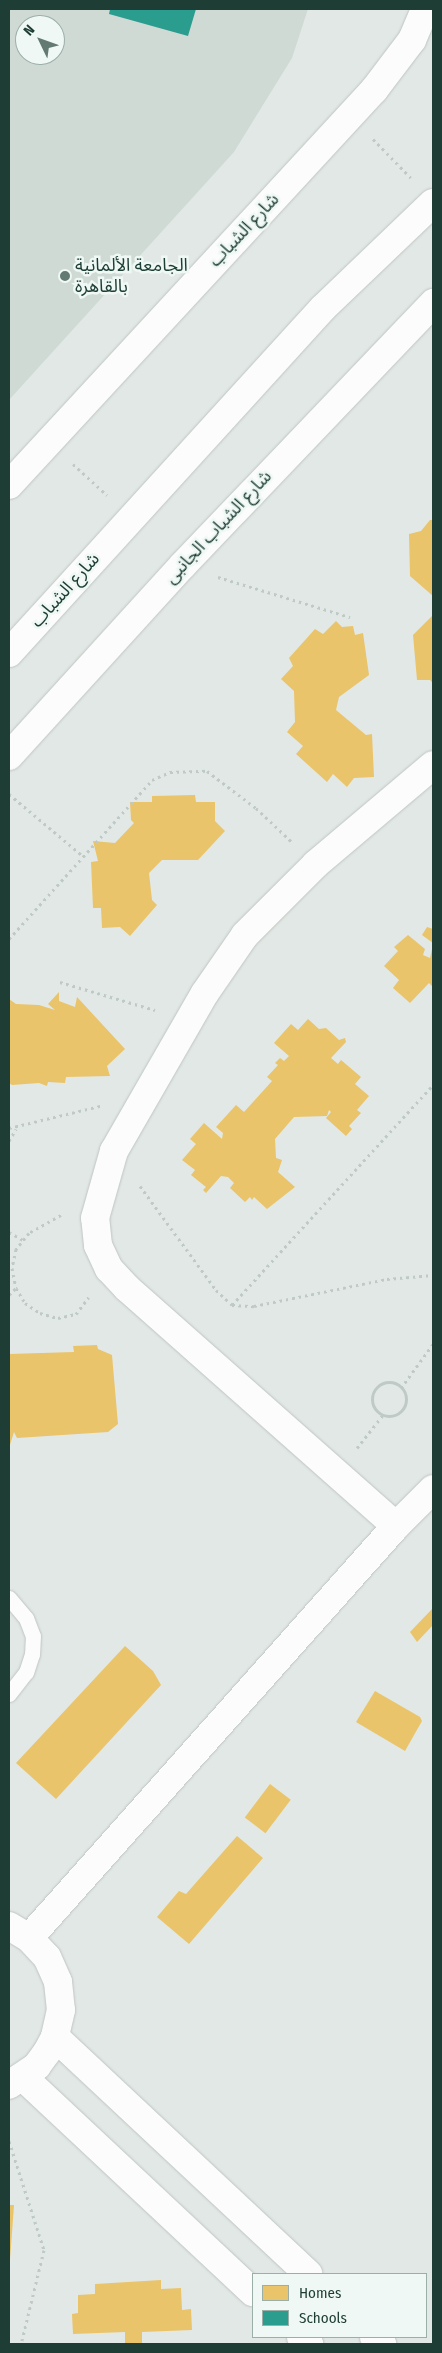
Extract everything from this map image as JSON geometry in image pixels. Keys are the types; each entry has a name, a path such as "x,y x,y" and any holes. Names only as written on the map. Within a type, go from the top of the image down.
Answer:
{"street":[{"name":"شارع الشباب","path":"9,485 350,116 423,34 425,9"},
{"name":"شارع الشباب","path":"9,653 323,308 433,203"},
{"name":"شارع الشباب الجانبى","path":"9,756 182,566 433,303"},
{"path":"396,1526 109,1269 98,1245 96,1227 100,1192 114,1151 189,1020 245,935 316,864 433,765"},
{"path":"252,2291 16,2081 37,2066 55,2037 61,2010 58,1982 47,1957 19,1932 396,1526 433,1489"},
{"path":"55,2037 307,2273"}],"lane":[{"path":"9,1598 26,1618 33,1636 32,1654 26,1672 9,1694"}],"path":[{"path":"350,116 412,179"},
{"path":"49,441 131,518"},
{"path":"182,566 350,617"},
{"path":"9,939 152,780 170,772 207,771 256,808 316,864"},
{"path":"9,794 83,856"},
{"path":"60,982 189,1020"},
{"path":"232,1305 433,1085"},
{"path":"9,1128 16,1129 146,1093"},
{"path":"9,1141 16,1129"},
{"path":"114,1151 216,1290 232,1305 254,1306 387,1279 433,1275"},
{"path":"100,1192 29,1233 16,1249 12,1268 16,1288 25,1303 40,1313 58,1318 76,1314 109,1269"},
{"path":"9,1232 23,1240"},
{"path":"9,1295 16,1288"},
{"path":"401,1388 433,1344"},
{"path":"391,1382 401,1388 406,1401 403,1409 396,1415 383,1415 374,1406 375,1390 391,1382"},
{"path":"336,1474 383,1415"},
{"path":"9,2140 44,2250 21,2344"}],"shaded area":[{"name":"الجامعة الألمانية بالقاهرة","path":"9,9 308,9 292,58 234,152 9,400"}],"building: Homes":[{"path":"430,520 433,520 433,596 410,576 409,534 421,531"},
{"path":"433,615 433,683 430,680 417,680 413,635"},
{"path":"336,621 342,627 353,626 355,635 363,633 369,675 339,697 336,710 366,735 372,734 374,777 354,778 347,787 333,774 327,782 296,754 303,746 287,732 295,722 294,691 281,679 293,666 289,658 315,629 323,634"},
{"path":"195,795 196,802 215,802 215,821 225,831 198,860 162,860 149,873 152,900 157,905 130,936 120,927 102,928 101,908 93,908 91,862 98,861 93,841 115,843 134,823 131,820 130,802 152,802 152,796"},
{"path":"427,927 433,929 433,943 422,935"},
{"path":"408,935 425,949 423,955 430,958 433,945 433,987 429,983 410,1003 393,988 399,980 384,966 398,951 394,947"},
{"path":"59,992 59,1001 75,1007 77,997 125,1049 107,1066 110,1076 66,1077 65,1083 48,1082 47,1086 39,1083 12,1085 9,1083 9,999 16,1004 39,1005 55,1010 48,1004"},
{"path":"308,1019 319,1029 326,1028 339,1040 345,1038 346,1042 331,1058 338,1064 341,1060 361,1077 355,1084 369,1096 357,1110 361,1113 349,1126 352,1129 346,1136 326,1118 331,1112 329,1110 327,1116 294,1117 275,1139 276,1158 282,1160 278,1172 295,1187 267,1209 254,1197 252,1200 250,1197 245,1202 230,1188 234,1183 228,1177 221,1176 206,1193 203,1190 206,1187 191,1175 195,1170 182,1160 196,1144 190,1139 204,1123 222,1139 223,1133 216,1127 236,1105 244,1112 272,1081 267,1077 278,1065 275,1063 280,1058 284,1061 289,1056 274,1043 291,1024 298,1030"},
{"path":"97,1345 98,1349 112,1355 118,1424 108,1432 17,1438 14,1432 9,1448 9,1354 74,1352 73,1346"},
{"path":"433,1608 433,1625 417,1642 410,1632"},
{"path":"125,1646 153,1671 161,1685 56,1799 16,1763"},
{"path":"375,1691 420,1717 422,1721 405,1751 356,1722"},
{"path":"270,1784 291,1800 265,1833 245,1818"},
{"path":"237,1836 263,1858 189,1944 157,1917 179,1891 186,1894"},
{"path":"9,2205 14,2205 10,2260 9,2260"},
{"path":"161,2280 161,2289 181,2288 182,2310 191,2309 192,2330 142,2332 142,2344 125,2344 125,2332 73,2334 72,2314 78,2313 78,2295 95,2294 95,2284"}],"building: Schools":[{"path":"110,9 196,9 188,36 109,14"}],"place":[{"name":"الجامعة الألمانية بالقاهرة","path":"65,276"}]}
